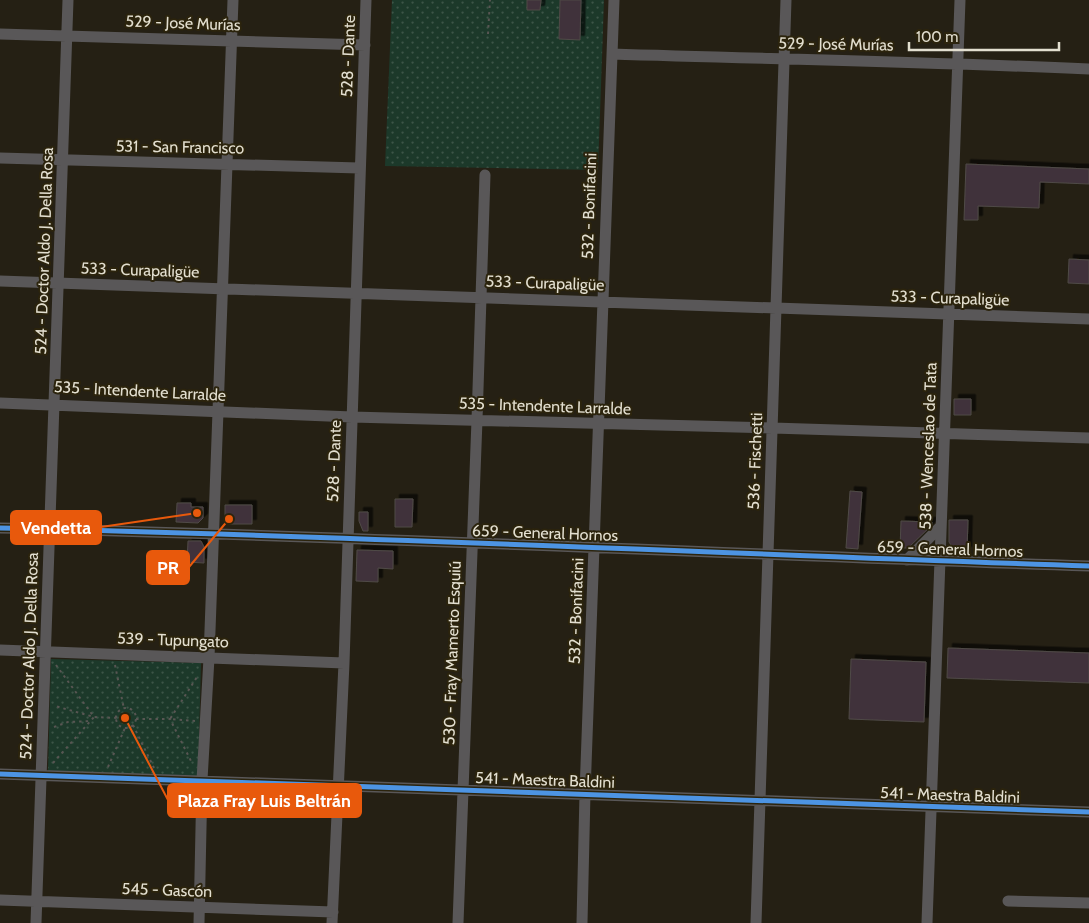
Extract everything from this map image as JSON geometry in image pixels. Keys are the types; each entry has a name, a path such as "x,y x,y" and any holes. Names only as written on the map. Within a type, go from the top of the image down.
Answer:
{"street":[{"name":"524 - Doctor Aldo J. Della Rosa","path":"36,923 68,0"},
{"path":"199,923 202,780 214,535 232,0"},
{"name":"528 - Dante","path":"332,918 344,664 366,0"},
{"name":"532 - Bonifacini","path":"582,923 602,301 614,0"},
{"name":"536 - Fischetti","path":"756,923 786,0"},
{"name":"538 - Wenceslao de Tata","path":"927,923 960,0"},
{"name":"529 - José Murías","path":"0,34 365,45"},
{"name":"529 - José Murías","path":"612,54 784,60 958,63 1089,69"},
{"name":"531 - San Francisco","path":"0,158 360,168"},
{"name":"530 - Fray Mamerto Esquiú","path":"458,923 478,420 485,175"},
{"name":"533 - Curapaligüe","path":"0,281 1089,318"},
{"name":"535 - Intendente Larralde","path":"0,402 352,417 1089,438"},
{"path":"907,560 941,526"},
{"name":"659 - General Hornos","path":"0,528 1089,566"},
{"name":"539 - Tupungato","path":"0,650 344,664"},
{"name":"541 - Maestra Baldini","path":"0,774 1089,812"},
{"name":"545 - Gascón","path":"0,900 199,907 332,918"},
{"path":"1008,901 1089,903"}],"path":[{"path":"488,34 490,0"},
{"path":"46,652 94,717"},
{"path":"113,654 124,709"},
{"path":"170,720 199,673"},
{"path":"43,703 94,717 117,718"},
{"path":"104,777 125,728 133,725 136,718 133,711 124,709 118,713 117,718 119,725 125,728"},
{"path":"41,776 94,717"},
{"path":"136,718 205,721"},
{"path":"170,720 193,763"},
{"path":"42,731 68,722 91,721"},
{"path":"133,725 159,779"}],"green space":[{"path":"392,0 604,0 598,170 385,166"},
{"path":"51,659 201,663 198,777 48,772"}],"building":[{"path":"527,0 541,0 540,10 527,10"},
{"path":"560,0 581,0 580,40 559,39"},
{"path":"966,164 1089,169 1089,184 1040,182 1039,208 978,206 978,220 964,220"},
{"path":"1069,259 1089,260 1089,284 1068,283"},
{"path":"954,399 971,399 971,415 954,415"},
{"path":"850,491 862,492 858,549 846,548"},
{"path":"395,499 413,499 412,527 395,527"},
{"path":"177,503 191,503 191,507 203,507 203,518 198,523 176,522"},
{"path":"225,505 252,505 252,524 229,524 225,519"},
{"path":"359,512 368,512 368,531 363,531 359,521"},
{"path":"949,520 968,520 967,551 954,550 949,542"},
{"path":"901,521 932,522 932,525 908,548 900,548"},
{"path":"188,541 201,541 204,547 204,563 187,562"},
{"path":"357,550 393,551 393,569 378,568 378,582 356,581"},
{"path":"948,648 1089,653 1089,683 947,678"},
{"path":"851,659 926,662 924,722 849,719"}],"cycle path":[{"path":"0,528 1089,566"},
{"path":"0,774 1089,812"}],"place":[{"name":"Vendetta","path":"197,513"},
{"name":"PR","path":"229,519"},
{"name":"Plaza Fray Luis Beltrán","path":"125,718"}]}
